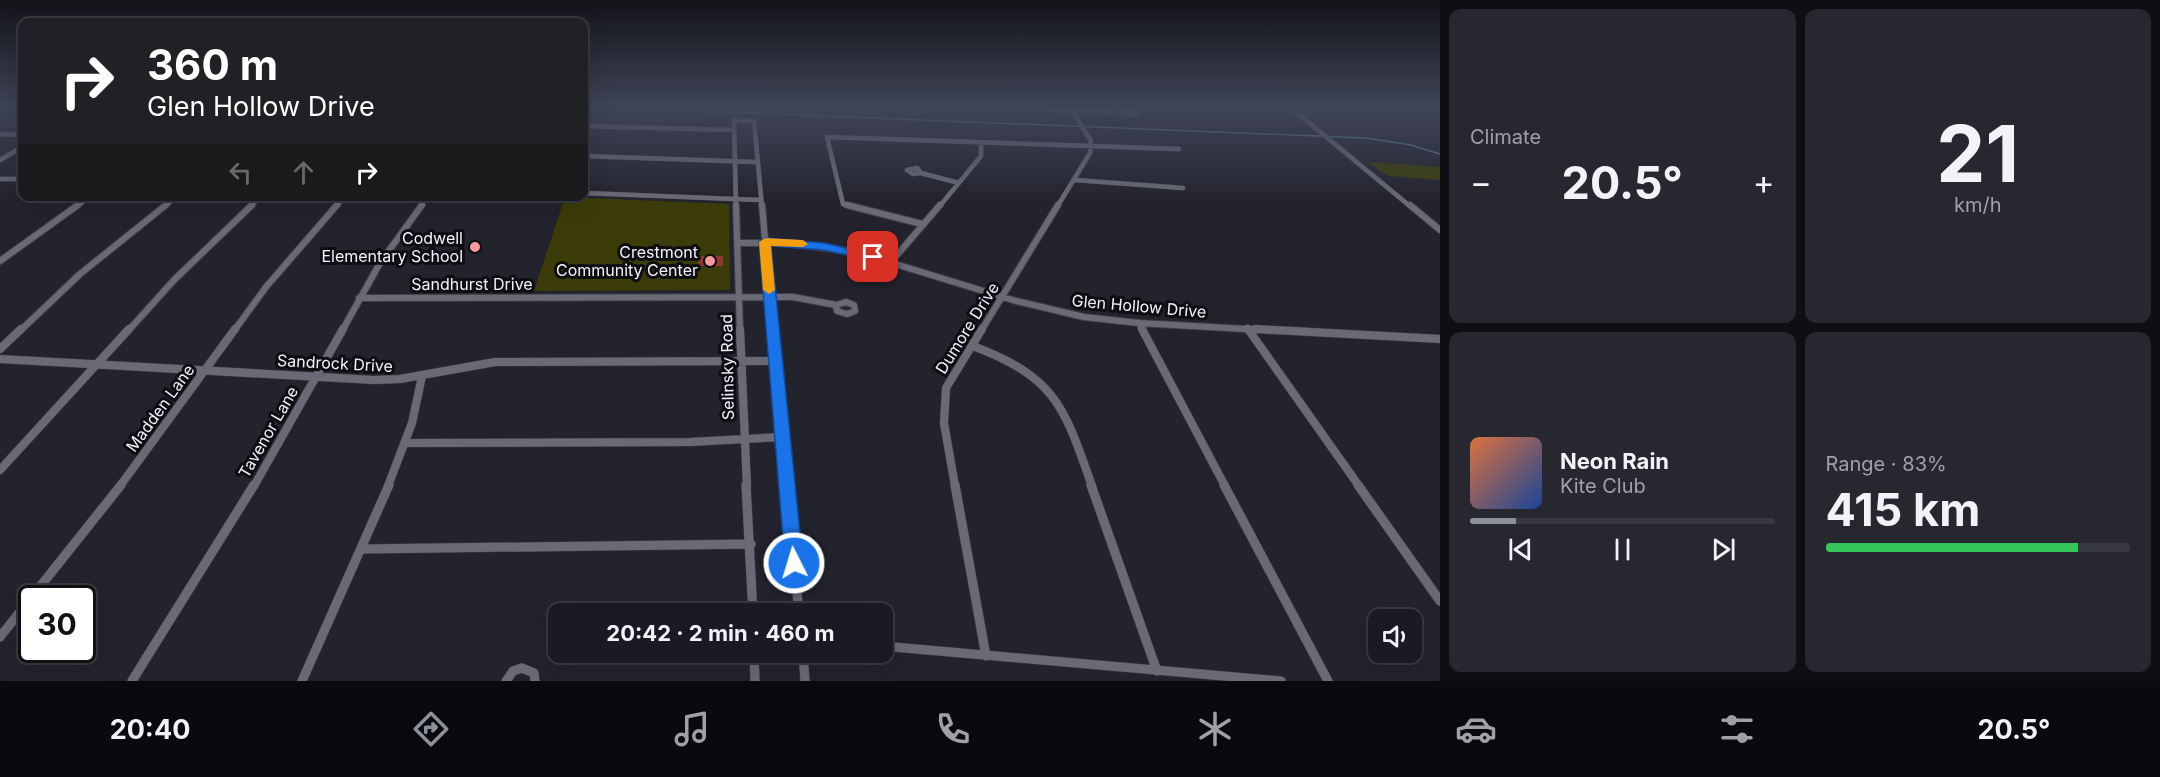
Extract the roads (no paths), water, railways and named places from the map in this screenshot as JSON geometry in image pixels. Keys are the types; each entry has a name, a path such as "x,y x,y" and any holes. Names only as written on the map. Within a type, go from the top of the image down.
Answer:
{"street":[{"name":"Selinsky Road","path":"733,139 743,439 753,603"},
{"name":"Selinsky Road","path":"755,139 756,162"},
{"path":"827,139 843,204 922,224"},
{"path":"882,139 1179,148"},
{"path":"1089,139 1092,146"},
{"path":"1329,139 1440,230"},
{"path":"891,262 981,156 981,142"},
{"name":"Dumore Drive","path":"986,656 944,423 946,388 1075,180 1092,146"},
{"path":"0,160 18,149"},
{"path":"588,156 756,162 798,603"},
{"path":"921,173 959,183"},
{"path":"0,179 18,179"},
{"path":"1075,180 1183,188"},
{"path":"588,194 760,200"},
{"path":"0,261 84,201"},
{"path":"0,349 80,274 171,201"},
{"path":"0,470 174,280 256,201"},
{"name":"Madden Lane","path":"0,637 114,494 266,286 341,201"},
{"name":"Tavenor Lane","path":"132,681 216,548 359,298 424,201"},
{"name":"Glen Hollow Drive","path":"738,243 765,242 824,246 891,262 1003,296 1084,317 1139,323 1440,339"},
{"name":"Sandhurst Drive","path":"359,298 770,296 794,297 836,305"},
{"path":"1139,323 1328,681"},
{"path":"1247,328 1440,600"},
{"path":"973,346 1000,356 1024,370 1040,381 1058,400 1070,424 1157,671"},
{"name":"Sandrock Drive","path":"0,359 375,380 422,376 495,362 775,361"},
{"path":"302,681 363,549 406,443 419,404 422,376"},
{"path":"406,443 678,442 783,437"},
{"path":"363,549 751,544"},
{"path":"893,647 1281,681"},
{"path":"754,663 755,681"},
{"path":"804,663 805,681"},
{"path":"506,681 513,671 522,668 534,673 536,681"}],"waterway":[{"path":"1371,139 1411,145 1440,154"}],"place":[{"name":"Codwell Elementary School","path":"475,247"},
{"name":"Crestmont Community Center","path":"710,261"}]}
